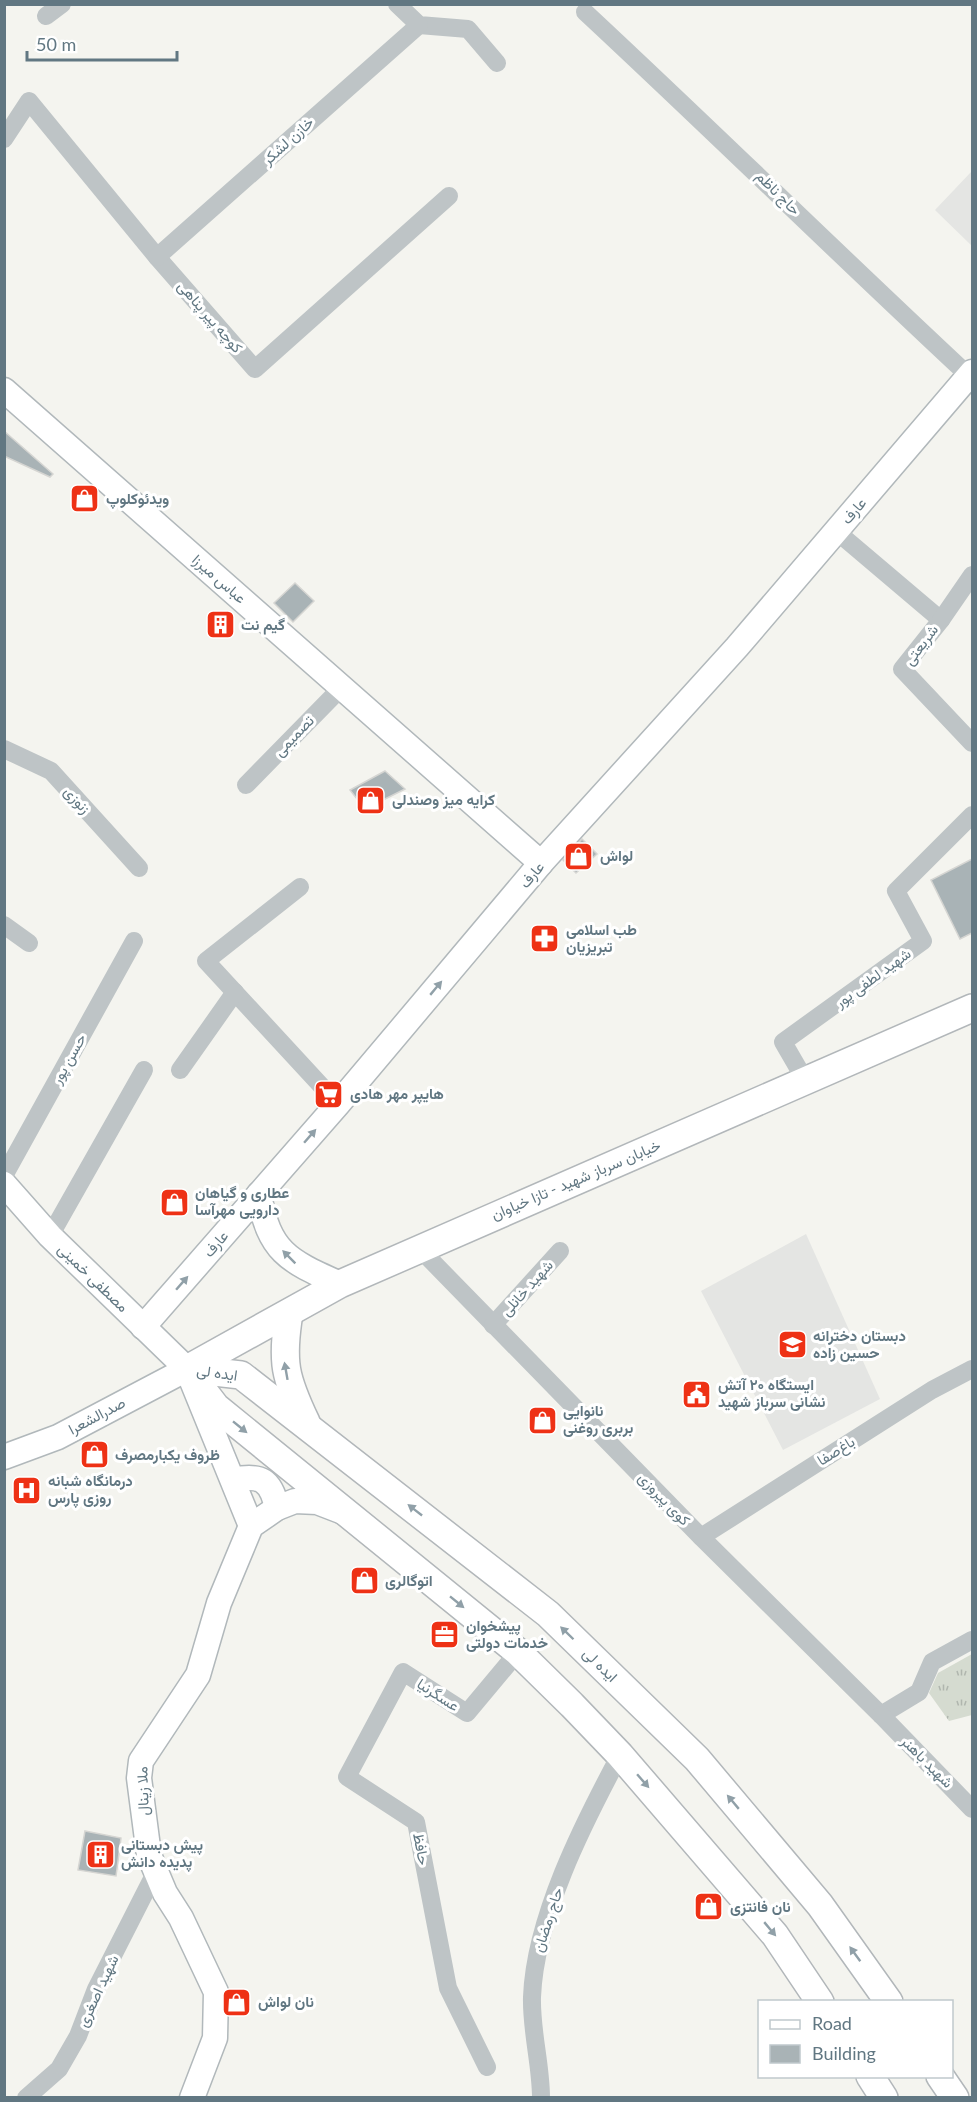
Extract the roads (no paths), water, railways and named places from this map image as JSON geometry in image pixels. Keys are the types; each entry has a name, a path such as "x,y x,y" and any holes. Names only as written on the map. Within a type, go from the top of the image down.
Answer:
{"main road":[{"name":"عارف","path":"143,1327 338,1104 542,863 737,647 971,374"},
{"name":"عباس میرزا","path":"4,390 542,863"},
{"name":"خیابان سرباز شهید - تازا خیاوان","path":"187,1369 340,1284 972,1008"},
{"name":"مصطفی خمینی","path":"4,1184 50,1236 187,1369"},
{"path":"259,1194 264,1222 291,1262 340,1284"},
{"path":"289,1314 284,1346 285,1368 289,1386 308,1425"},
{"path":"187,1369 251,1526 277,1508 295,1502 317,1502 352,1516"},
{"name":"ایده لى","path":"187,1369 241,1375 548,1614 697,1759 820,1905 888,2000"},
{"name":"ایده لى","path":"187,1369 216,1407 518,1652 620,1755 775,1935 819,2000"},
{"name":"صدرالشعرا","path":"4,1457 58,1437 187,1369"},
{"path":"233,1480 250,1476 263,1480 271,1487 277,1508"},
{"name":"ملا زینال","path":"192,2097 215,2038 216,1992 181,1918 155,1873 145,1832 139,1778 141,1761 198,1675 219,1603 251,1526"},
{"path":"871,2078 884,2097"},
{"path":"941,2078 955,2097"}],"street":[{"path":"46,16 63,4"},
{"path":"396,4 419,24 468,29 497,63"},
{"name":"حاج ناظم","path":"585,12 751,166 843,258 971,374"},
{"name":"خازن لشکر","path":"157,257 419,24"},
{"name":"کوچه پیر پناهی","path":"4,139 29,100 157,257 255,369 449,196"},
{"name":"شریعتی","path":"836,531 940,620 903,669 972,743"},
{"path":"940,620 972,575"},
{"name":"تصمیمی","path":"246,785 342,687"},
{"name":"زنوزی","path":"4,749 51,771 139,868"},
{"name":"شهید لطفی پور","path":"805,1080 783,1042 923,942 896,891 971,820"},
{"path":"300,887 206,961 338,1104"},
{"path":"4,925 29,943"},
{"name":"حسن پور","path":"4,1176 134,941"},
{"path":"180,1070 235,992"},
{"path":"50,1236 144,1070"},
{"name":"کوی پیروزی","path":"419,1248 701,1536 881,1715"},
{"name":"شهید خانلی","path":"493,1324 560,1251"},
{"name":"باغ‌صفا","path":"701,1536 932,1390 972,1369"},
{"path":"881,1715 919,1692 932,1662 972,1640"},
{"name":"عسگرنیا","path":"403,1672 467,1713 518,1652"},
{"name":"حافظ","path":"403,1672 346,1777 416,1822 448,1988 487,2067"},
{"name":"شهید باهنر","path":"881,1715 972,1809"},
{"name":"حاج رمضان","path":"541,2097 532,2000 535,1959 566,1863 590,1809 620,1755"},
{"name":"شهید اصغری","path":"26,2097 59,2069 78,2036 96,1989 155,1873"}],"place":[{"name":"ویدئوکلوپ","path":"85,499"},
{"name":"گیم نت","path":"220,625"},
{"name":"کرایه میز وصندلی","path":"371,800"},
{"name":"لواش","path":"579,856"},
{"name":"طب اسلامی تبریزیان","path":"545,939"},
{"name":"هایپر مهر هادی","path":"329,1094"},
{"name":"عطاری و گیاهان دارویی مهرآسا","path":"174,1202"},
{"name":"دبستان دخترانه حسین زاده","path":"792,1345"},
{"name":"ایستگاه ۲۰ آتش نشانی سرباز شهید","path":"697,1394"},
{"name":"نانوایی بربری روغنی","path":"542,1420"},
{"name":"ظروف یکبارمصرف","path":"94,1455"},
{"name":"درمانگاه شبانه روزی پارس","path":"27,1490"},
{"name":"اتوگالری","path":"364,1581"},
{"name":"پیشخوان خدمات دولتی","path":"445,1635"},
{"name":"پیش دبستانی پدیده دانش","path":"100,1854"},
{"name":"نان فانتزی","path":"709,1907"},
{"name":"نان لواش","path":"237,2002"}]}
